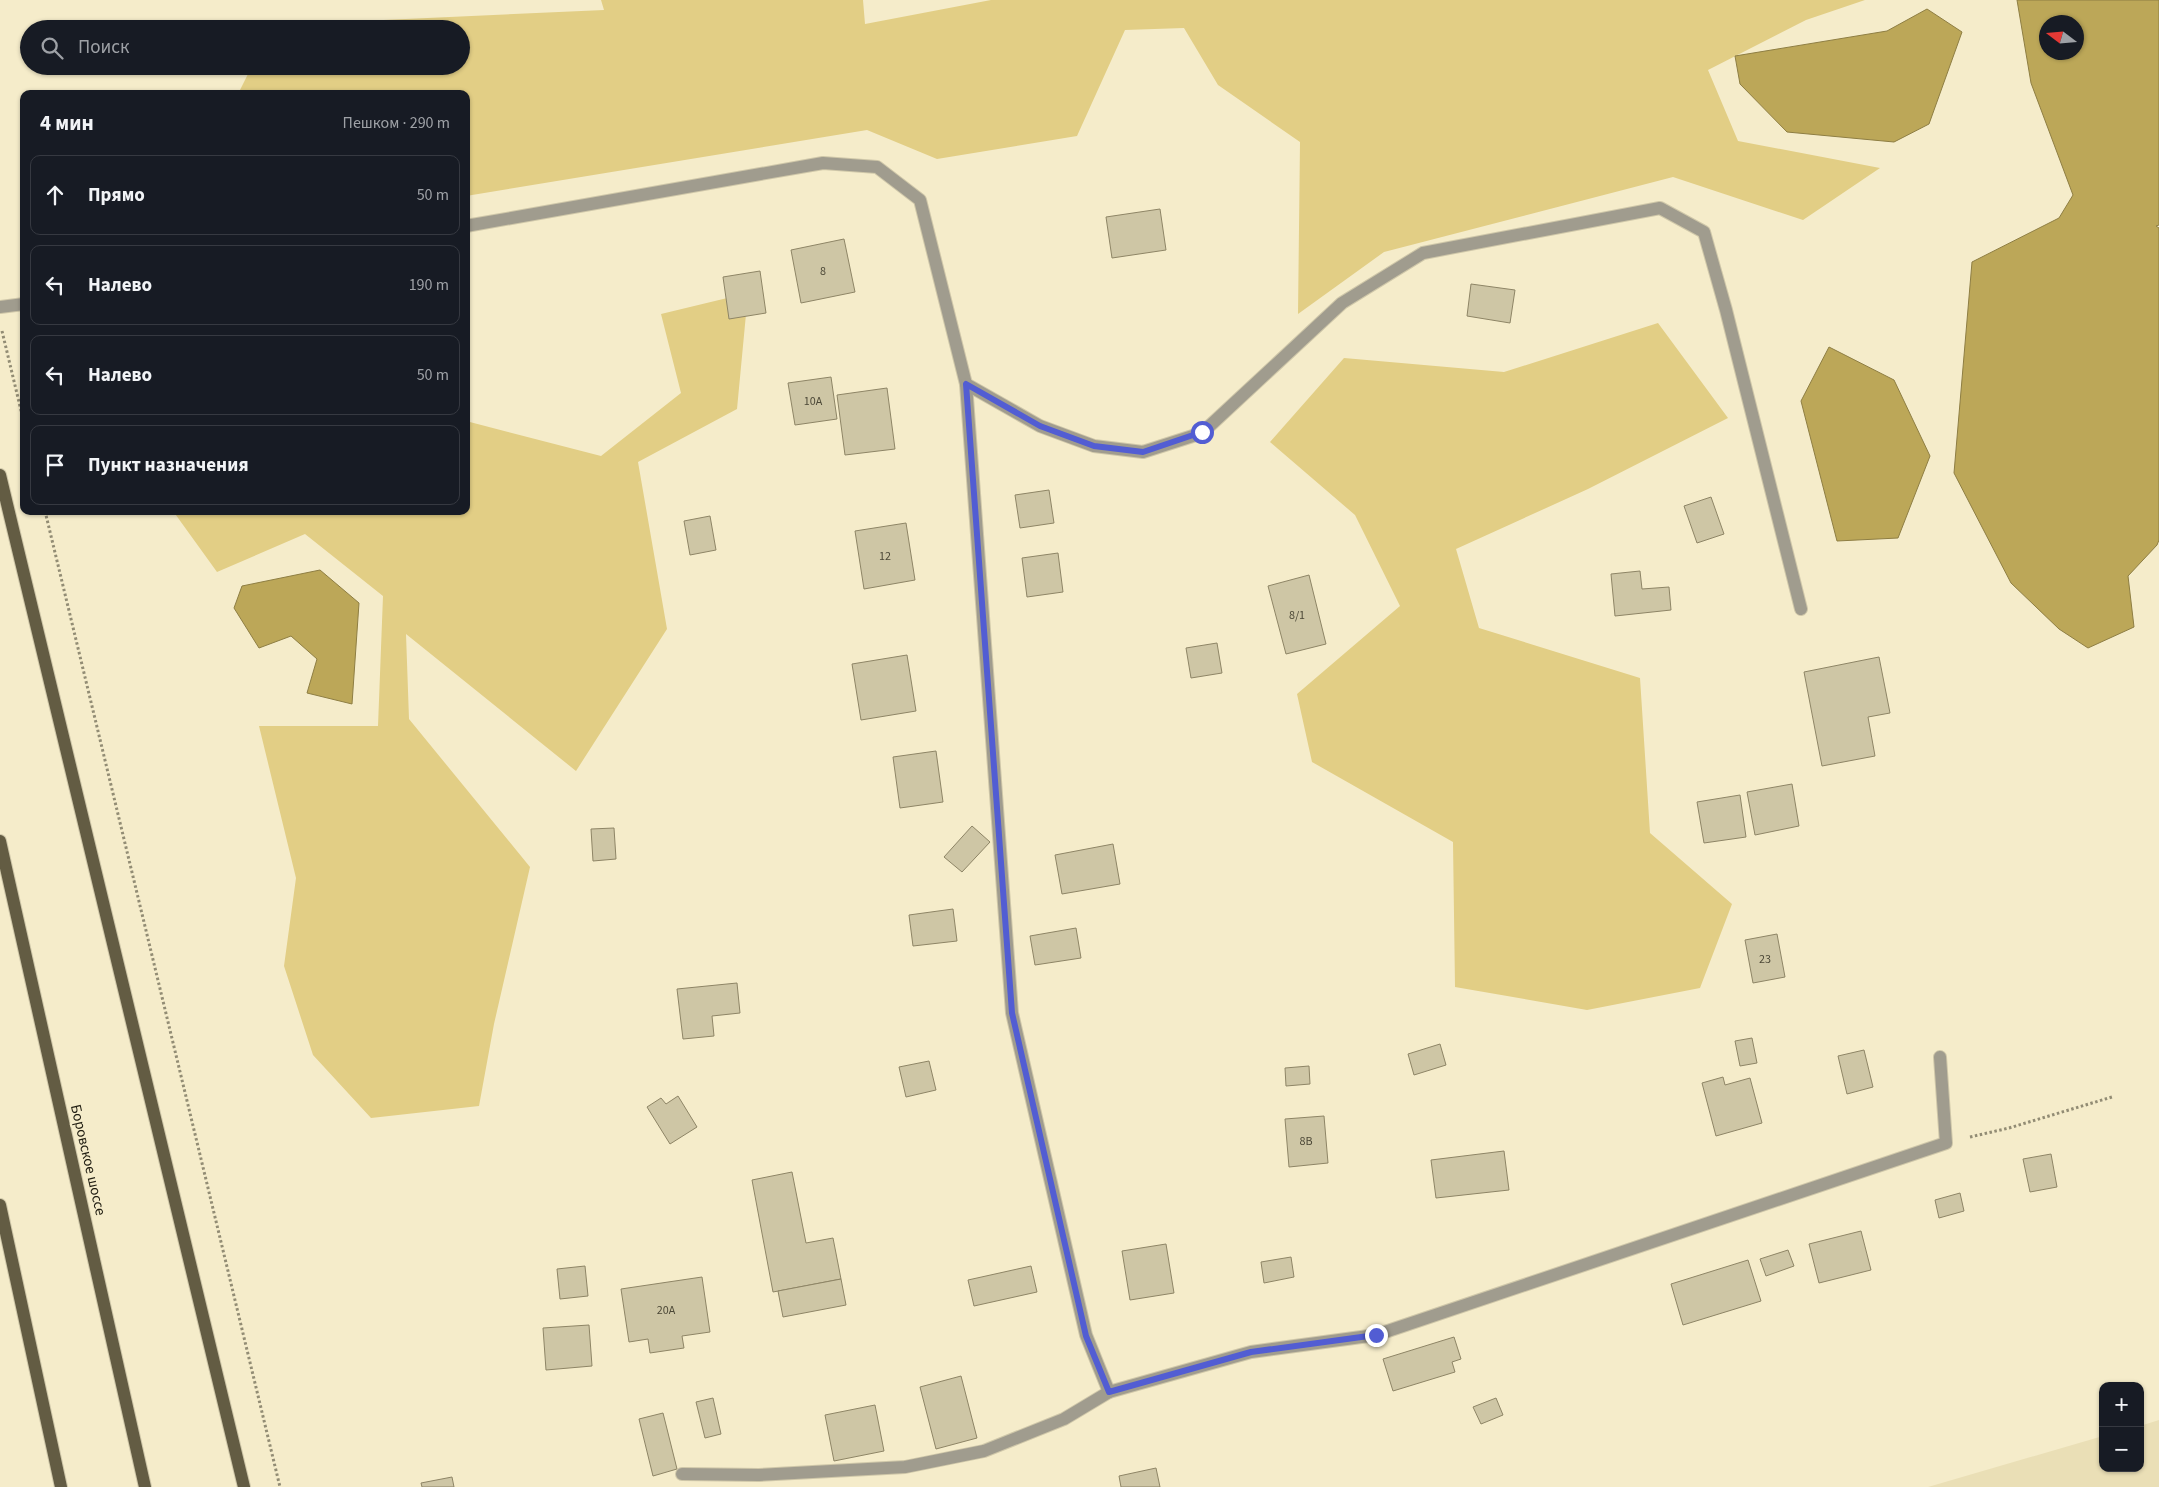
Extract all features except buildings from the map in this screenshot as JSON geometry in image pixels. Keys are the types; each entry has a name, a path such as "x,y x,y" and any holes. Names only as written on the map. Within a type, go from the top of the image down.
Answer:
{"main road":[{"path":"0,475 244,1487"},
{"name":"Боровское шоссе","path":"0,841 145,1487"},
{"path":"0,1205 61,1487"}],"street":[{"path":"470,225 823,163 877,167 920,200 966,384 1012,1013 1086,1336 1109,1392"},
{"path":"966,384 1040,426 1094,446 1143,452 1202,432 1342,303 1423,254 1660,208 1704,232 1726,310 1801,609"},
{"path":"0,307 20,304"},
{"path":"682,1474 759,1475 905,1467 984,1450 1064,1419 1109,1392 1251,1352 1376,1335 1946,1143 1940,1057"}],"path":[{"path":"0,325 20,407"},
{"path":"46,515 280,1487"},
{"path":"1946,1143 2009,1128 2112,1097"}],"shaded area":[{"path":"601,0 863,0 865,24 991,0 1865,0 1806,20 1708,70 1738,141 1880,168 1803,220 1673,177 1384,252 1298,314 1300,142 1218,85 1184,28 1125,30 1077,136 937,159 867,130 470,195 470,90 240,90 248,75 470,75 470,20 384,20 604,10"},
{"path":"2017,0 2159,0 2159,225 2156,226 2159,228 2159,540 2157,545 2128,576 2134,627 2088,648 2059,629 2011,583 1954,473 1972,262 2059,218 2073,195 2031,83"},
{"path":"1927,9 1962,32 1929,124 1894,142 1787,132 1740,84 1735,56 1887,31"},
{"path":"748,293 737,409 638,462 667,629 576,771 406,634 409,719 530,867 494,1024 479,1106 371,1118 313,1055 284,966 296,878 259,726 378,726 383,596 305,534 217,572 176,515 470,515 470,422 601,456 681,393 661,314"},
{"path":"1658,323 1728,418 1588,489 1456,549 1479,628 1640,678 1650,833 1732,904 1700,988 1587,1010 1455,987 1453,842 1312,762 1297,694 1400,606 1355,515 1270,442 1344,358 1504,372"},
{"path":"1829,347 1894,380 1930,456 1898,538 1837,541 1801,401"},
{"path":"320,570 359,603 352,704 307,693 317,659 291,636 259,648 234,608 242,586"},
{"path":"2159,1420 2159,1487 1928,1487 2099,1437 2099,1472 2144,1472 2144,1425"}],"route":[{"path":"1202,432 1143,452 1094,446 1040,426 966,384 1012,1013 1086,1336 1109,1392 1251,1352 1376,1335"}]}
